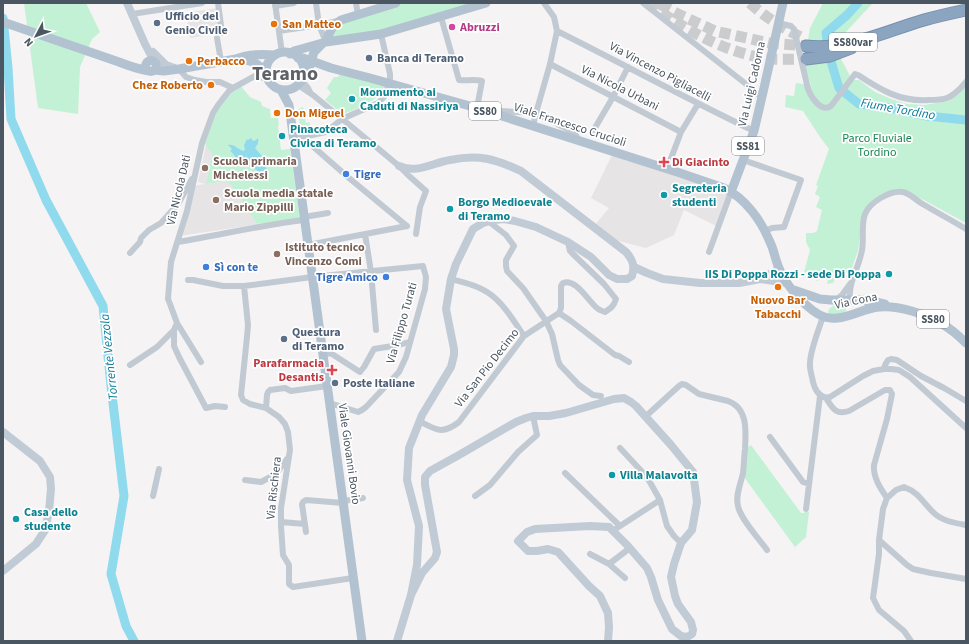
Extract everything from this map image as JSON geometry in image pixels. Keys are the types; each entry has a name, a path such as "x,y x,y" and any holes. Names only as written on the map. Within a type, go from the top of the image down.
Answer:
{"highway":[{"name":"SS80var","path":"882,34 924,20 966,10"},
{"path":"808,43 836,42 882,34"},
{"path":"808,58 830,56 882,34"}],"main road":[{"path":"289,105 312,61 314,52 325,43 335,24 341,20 358,14 395,3"},
{"path":"286,55 303,66 301,80 288,90 281,90 272,85 266,74 268,64 272,58 325,43 381,34 486,3"},
{"name":"Via Luigi Cadorna","path":"731,192 754,131 783,3"},
{"name":"SS80","path":"3,22 119,62 149,66 164,71 236,59 254,62 266,74"},
{"path":"332,29 332,34 335,38 340,40"},
{"name":"Viale Francesco Crucioli","path":"286,55 477,108 704,181 731,192"},
{"name":"SS80","path":"236,59 252,56 286,55"},
{"name":"Viale Francesco Crucioli","path":"301,80 315,70 331,68"},
{"path":"281,90 289,105"},
{"name":"Viale Giovanni Bovio","path":"289,105 362,641"},
{"name":"SS80","path":"731,192 745,203 755,215 765,231 779,269 790,286 810,308 823,316"},
{"name":"SS80","path":"790,286 820,299 836,300"},
{"path":"823,316 827,307 836,300"},
{"name":"Via Cona","path":"836,300 877,302 894,308"},
{"path":"849,316 850,300"},
{"name":"Via Cona","path":"823,316 841,318 876,307 894,308 915,312 937,320 966,343"}],"street":[{"path":"127,3 146,44 166,65 180,69 186,77 206,82 220,82 233,88"},
{"path":"132,14 202,3"},
{"path":"218,3 222,33"},
{"path":"286,55 279,32 276,5 294,3"},
{"path":"316,3 319,25 325,43"},
{"path":"356,3 358,14"},
{"path":"533,126 550,64 557,31 554,17 544,3"},
{"path":"643,3 753,90 762,100"},
{"path":"441,17 459,80 464,81 476,79 482,81 477,108"},
{"path":"279,32 341,20"},
{"path":"778,22 792,26 794,29 810,95 823,107 829,108 831,106 855,74 882,90 901,98 918,101 948,98 966,82"},
{"name":"Via Vincenzo Pigliacelli","path":"557,31 698,104 754,131"},
{"path":"293,138 326,132 342,119 378,103 384,97 389,84 390,74 381,34"},
{"path":"217,38 221,61"},
{"path":"146,44 149,66"},
{"path":"248,60 253,67 252,77"},
{"name":"Via Nicola Urbani","path":"550,64 681,132"},
{"path":"592,132 628,67"},
{"name":"Via Nicola Dati","path":"200,362 177,323 168,299 171,262 188,211 202,143 213,113 229,91 233,88 252,77 266,74"},
{"path":"301,80 310,93 399,166 426,191 420,207 416,234"},
{"path":"753,90 759,91 764,88"},
{"path":"667,169 681,132 698,104"},
{"path":"494,114 500,111 536,113 575,133 579,141"},
{"path":"305,137 309,143 349,178 407,226 308,245"},
{"path":"397,641 422,565 418,553 418,526 408,486 407,475 409,448 419,421 451,367 454,349 446,309 456,264 473,229 488,221 500,219 515,221 542,229 568,242 591,257 610,275 617,279 627,280 632,276 634,267 632,259 626,252 521,171 504,163 492,159 474,157 450,160 417,169 406,169 399,166"},
{"path":"743,160 801,180 784,226 765,231"},
{"path":"130,253 140,242 141,238 161,223 178,204 195,174"},
{"path":"709,252 731,192"},
{"path":"850,300 849,294 852,279 862,251 865,216 867,210 872,204 881,198 897,192 903,192 966,229"},
{"path":"178,242 226,234 328,212"},
{"path":"488,221 506,235 514,246 506,260 507,272 523,288 546,321 552,334 560,365 579,385 593,395 601,396"},
{"path":"365,234 371,272 376,330"},
{"path":"568,242 570,251 604,284 616,299 614,305 605,312 598,309 578,287 571,283 565,282 562,286 561,308 559,313 615,355 629,362"},
{"name":"Via Filippo Turati","path":"330,404 358,412 362,410 399,372 406,357 425,289 426,277 423,266 371,272"},
{"path":"634,267 663,279 700,283 739,283 760,279 779,269"},
{"path":"188,280 223,286 244,286 312,277 371,272"},
{"path":"452,278 488,292 498,302 524,336"},
{"path":"760,279 790,286"},
{"path":"836,300 842,295 852,279"},
{"path":"244,286 248,325 241,395 243,400 250,404 266,408 266,395 270,390 286,388 292,391 327,386"},
{"name":"Via San Pio Decimo","path":"419,421 435,429 442,430 452,427 459,422 524,336 559,313"},
{"path":"823,316 810,357 810,365 817,392 831,406 840,412 850,410 885,390 890,390 892,392 887,418 874,465 875,477 887,498"},
{"path":"130,365 157,347 174,330 177,323"},
{"path":"174,330 174,346 206,408 225,407"},
{"path":"323,354 330,353 360,372 374,349 409,342"},
{"path":"884,369 888,360 897,360 914,372 966,401"},
{"path":"823,397 830,397 873,371 884,369 899,370 910,377 966,428"},
{"path":"645,417 682,384 699,394 733,402 736,405 745,420 746,429 743,468 737,500 738,507 741,515 767,550"},
{"path":"806,509 823,397"},
{"path":"422,565 435,558 437,552 425,485 426,477 430,471 516,422 526,418 533,416 566,414 611,400 624,398 631,402 652,423 693,472 697,502 692,530 681,543 671,576 678,604 691,622 693,630 692,634 686,637 681,636 672,629 658,600 647,568 609,527 590,526 535,529 528,532 518,541 528,551 548,549 558,552 600,596 608,613 608,641"},
{"name":"Via Rischiera","path":"266,408 285,424 288,432 290,450 281,508 281,522 282,555 289,565 289,584 293,587 354,578"},
{"path":"475,496 490,484 518,452 537,435 533,416"},
{"path":"3,432 40,461 50,477 51,489 50,511 46,530 33,547 3,571"},
{"path":"770,437 803,482 809,484"},
{"path":"620,448 647,477 660,500 667,526 681,543"},
{"path":"245,480 261,482 276,474 288,458"},
{"path":"153,496 159,469"},
{"path":"565,473 620,526"},
{"path":"911,641 904,631 879,610 873,598 883,509 887,498 896,490 904,487 911,489 917,493 938,516 966,525"},
{"path":"306,532 302,504 304,500 343,502 363,498"},
{"path":"612,531 660,500"},
{"path":"281,522 305,524"},
{"path":"879,540 913,569 966,580"},
{"path":"609,564 630,548"},
{"path":"590,554 609,564 625,578"}],"shaded area":[{"path":"217,8 221,33 190,38 186,13"},
{"name":"Scuola media statale Mario Zippilli","path":"206,145 212,154 206,184 227,181 257,224 179,236 193,186 205,184 198,182"},
{"path":"612,155 730,194 718,227 684,210 674,235 646,248 611,239 594,226 609,208 591,198"}],"green space":[{"path":"24,3 86,3 100,32 92,39 80,67 78,114 38,108"},
{"path":"395,3 486,3 405,27 335,38 332,34 335,24"},
{"name":"Parco Fluviale Tordino","path":"823,3 873,3 844,34 840,57 850,76 854,80 859,80 875,92 891,99 907,104 924,105 949,101 959,94 966,86 966,223 911,193 886,192 869,204 860,236 858,251 850,273 843,272 833,283 827,284 828,280 819,277 818,281 803,276 810,250 806,242 806,233 813,233 817,231 822,210 816,207 820,197 815,194 818,186 816,185 829,149 803,111 785,107 786,95 794,96 796,83 811,85 804,63 810,28"},
{"path":"340,74 387,84 382,93 372,101 343,114 325,100 331,93 327,88 334,77 338,77"},
{"path":"240,85 250,97 261,102 262,106 270,109 271,118 278,118 281,150 290,149 300,219 257,224 227,181 206,184 212,154 205,144 206,137 213,118 220,106"},
{"path":"303,107 303,112 305,112 307,117 305,118 306,123 309,122 311,127 315,128 305,130 300,128 298,109"},
{"path":"834,305 840,305 846,309 846,311 842,314 829,314 829,309"},
{"path":"751,445 801,513 806,511 809,512 806,537 795,547 744,477 747,448"}],"water":[{"path":"251,138 253,141 258,138 258,143 255,148 262,156 259,160 260,163 265,166 269,175 260,172 240,161 230,151 232,149 228,145 234,146 243,151 245,150 244,145 247,139 248,140"}],"waterway":[{"name":"Fiume Tordino","path":"858,3 847,15 826,33 830,58 839,88 859,104 891,108 927,116 966,120"},
{"name":"Torrente Vezzola","path":"3,18 11,119 46,200 103,306 124,496 111,574 126,626 134,641"}],"tunnel":[{"path":"648,3 702,37 731,50 768,59 806,59"},
{"path":"750,3 776,23 805,39"},
{"path":"660,4 715,31 769,43 806,46"}],"place":[{"name":"Ufficio del Genio Civile","path":"157,23"},
{"name":"San Matteo","path":"274,24"},
{"name":"Abruzzi","path":"452,27"},
{"name":"Banca di Teramo","path":"369,58"},
{"name":"Perbacco","path":"189,61"},
{"name":"Chez Roberto","path":"211,85"},
{"name":"Monumento ai Caduti di Nassiriya","path":"352,99"},
{"name":"Don Miguel","path":"277,113"},
{"name":"Pinacoteca Civica di Teramo","path":"282,136"},
{"name":"Di Giacinto","path":"664,162"},
{"name":"Scuola primaria Michelessi","path":"205,168"},
{"name":"Tigre","path":"346,174"},
{"name":"Segreteria studenti","path":"664,195"},
{"name":"Scuola media statale Mario Zippilli","path":"216,200"},
{"name":"Borgo Medioevale di Teramo","path":"450,209"},
{"name":"Istituto tecnico Vincenzo Comi","path":"277,254"},
{"name":"Sì con te","path":"206,267"},
{"name":"IIS Di Poppa Rozzi - sede Di Poppa","path":"889,274"},
{"name":"Tigre Amico","path":"386,277"},
{"name":"Nuovo Bar Tabacchi","path":"778,287"},
{"name":"Questura di Teramo","path":"284,339"},
{"name":"Parafarmacia Desantis","path":"332,370"},
{"name":"Poste Italiane","path":"335,383"},
{"name":"Villa Malavolta","path":"612,475"},
{"name":"Casa dello studente","path":"16,519"}],"district":[{"name":"Teramo","path":"285,74"}]}
